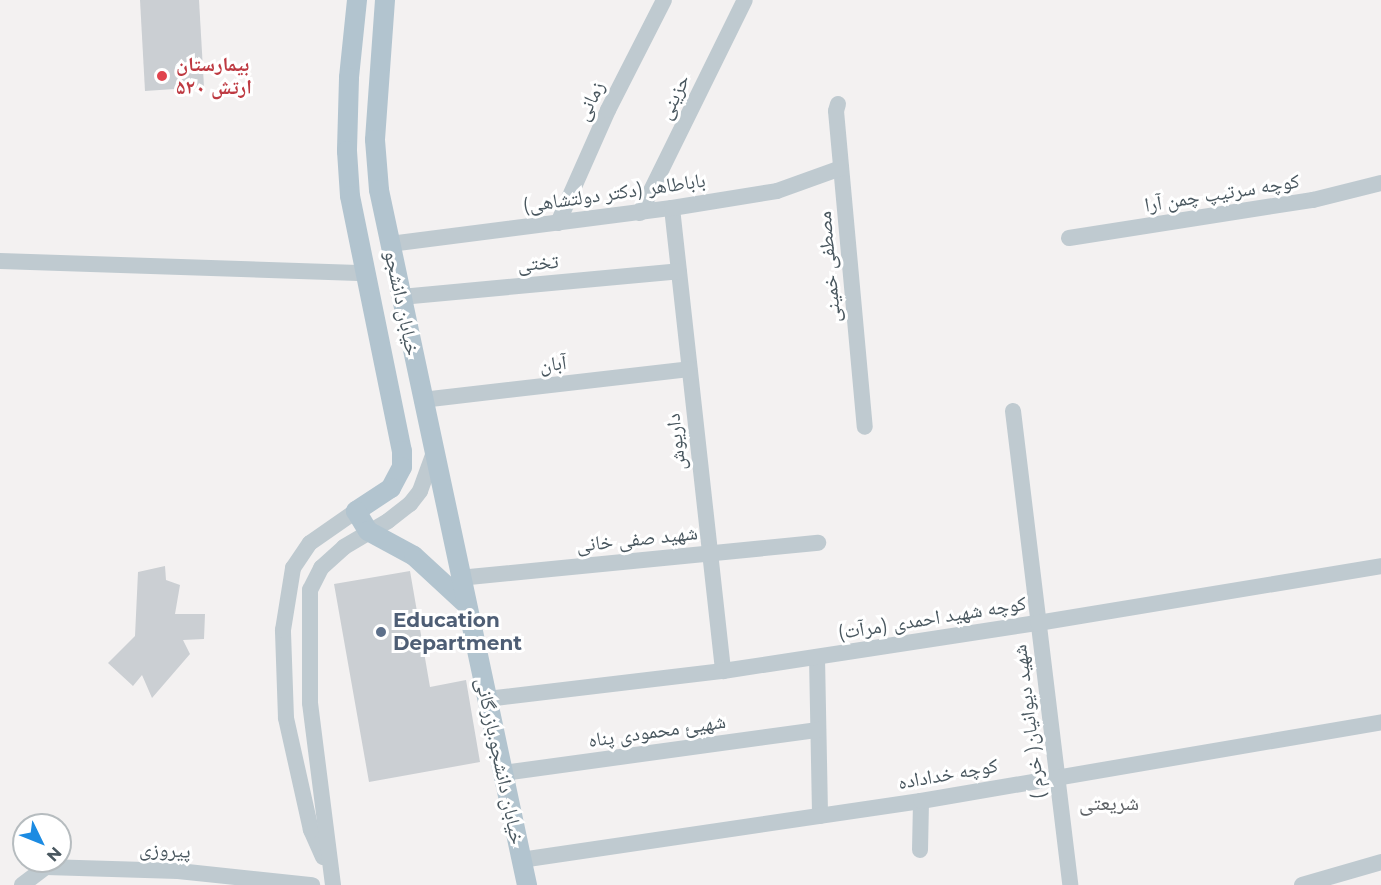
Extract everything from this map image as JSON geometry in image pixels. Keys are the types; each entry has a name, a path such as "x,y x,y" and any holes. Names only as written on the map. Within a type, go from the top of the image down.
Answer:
{"main road":[{"name":"خیابان دانشجو","path":"356,511 391,488 402,467 402,451 350,196 346,151 349,78 357,0"},
{"name":"خیابان دانشجو","path":"386,0 375,140 379,190 465,602"},
{"path":"356,511 368,531 414,556 465,602"},
{"name":"خیابان دانشجو.بازرگانی","path":"465,602 526,885"}],"street":[{"name":"زمانی","path":"558,223 608,110 664,0"},
{"name":"حزینی","path":"640,213 745,0"},
{"name":"مصطفی خمینی","path":"838,104 836,111 865,427"},
{"name":"باباطاهر (دکتر دولتشاهی)","path":"390,244 672,208 777,190 841,168"},
{"name":"کوچه سرتیپ چمن آرا","path":"1069,238 1313,201 1381,183"},
{"name":"داریوش","path":"672,208 723,671"},
{"path":"0,261 366,273"},
{"name":"تختی","path":"401,297 679,271"},
{"name":"آبان","path":"422,400 689,369"},
{"name":"شهید دیوانیان( خرم )","path":"1013,411 1070,885"},
{"path":"332,878 310,703 310,590 321,568 368,531 388,521 410,504 420,490 434,455"},
{"path":"332,878 311,830 286,718 283,630 293,568 310,543 356,511"},
{"name":"شهید صفی خانی","path":"459,578 818,543"},
{"name":"کوچه شهید احمدی (مرآت)","path":"487,699 723,671 1038,623 1381,566"},
{"path":"817,657 820,816"},
{"name":"کوچه خداداده","path":"521,860 921,801 1381,722"},
{"name":"شهیئ محمودی پناه","path":"503,773 818,730"},
{"path":"920,850 921,801"},
{"path":"1307,884 1381,862"},
{"name":"پیروزی","path":"22,885 46,867 177,871 309,885"},
{"path":"167,885 177,871"}],"building":[{"path":"140,0 199,0 204,87 145,91"},
{"path":"165,566 166,580 180,585 175,614 205,614 204,639 183,640 190,654 152,698 142,675 133,686 108,663 135,636 138,572"},
{"name":"Education Department","path":"410,571 430,687 466,680 480,762 369,782 334,584"}],"place":[{"name":"بیمارستان ۵۲۰ ارتش","path":"162,76"},
{"name":"Education Department","path":"381,632"}],"district":[{"name":"شریعتی","path":"1109,803"}]}
